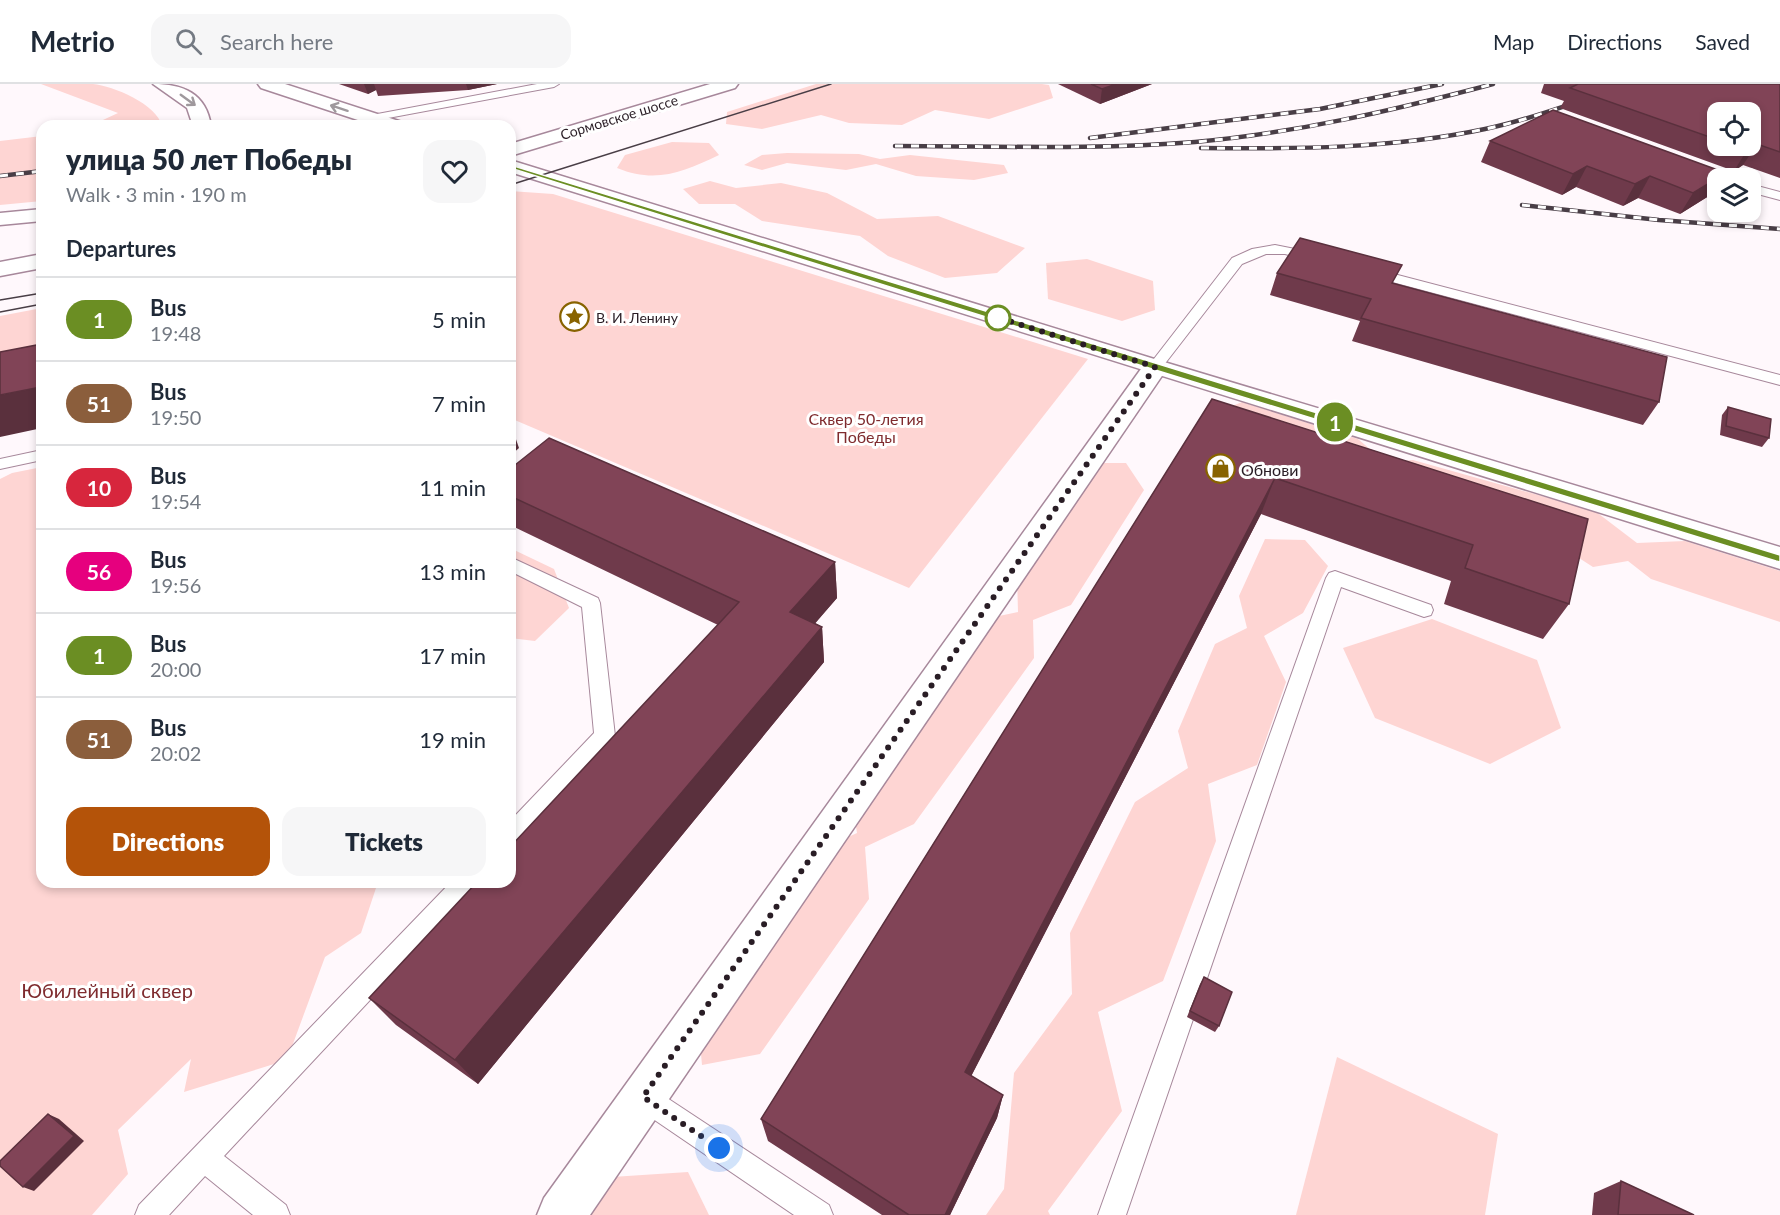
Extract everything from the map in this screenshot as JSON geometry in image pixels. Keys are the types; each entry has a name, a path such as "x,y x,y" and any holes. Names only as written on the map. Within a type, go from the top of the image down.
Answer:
{"street":[{"path":"162,84 194,102 201,112 202,120"},
{"path":"271,84 378,120"},
{"name":"Сормовское шоссе","path":"516,148 729,84"},
{"path":"516,168 1155,367 1780,558"},
{"path":"0,219 36,217"},
{"path":"0,269 36,262"},
{"path":"561,1215 1155,367"}],"lane":[{"path":"372,118 552,84"},
{"path":"1761,191 1780,196"},
{"path":"1155,367 1236,261 1249,253 1262,249 1278,249 1332,262"},
{"path":"1355,268 1780,380"},
{"path":"0,464 36,456"},
{"path":"516,566 591,603 605,736 516,830"},
{"path":"1112,1215 1335,578 1424,610"},
{"path":"149,1215 460,888"},
{"path":"643,1097 819,1215"},
{"path":"204,1158 276,1215"}],"green space":[{"path":"41,84 93,84 112,88 152,110 159,120 103,120 118,113"},
{"path":"816,84 1042,84 1049,85 1053,98 989,119 935,110 902,125 849,123 821,115 762,129 726,124 727,112"},
{"path":"36,137 36,202 0,205 0,141"},
{"path":"672,142 709,143 719,155 669,174 644,175 617,168 625,155"},
{"path":"859,154 880,159 910,155 1004,165 1008,173 974,180 916,176 876,164 846,170 787,163 762,170 744,165 762,155"},
{"path":"710,181 736,188 781,183 827,193 877,219 938,216 1025,248 997,273 945,278 888,256 860,236 762,221 735,204 699,204 683,189"},
{"name":"Сквер 50-летия Победы","path":"516,191 553,194 1088,359 909,588 516,421"},
{"path":"1087,259 1153,281 1155,310 1122,321 1048,299 1046,263"},
{"path":"36,309 36,376 0,384 0,316"},
{"path":"1242,402 1358,439 1385,462 1413,460 1595,511 1637,543 1685,541 1780,571 1780,622 1651,579 1628,561 1593,567 1540,533 1218,412"},
{"path":"1097,463 1126,463 1144,490 1071,605 1033,620 1034,658 914,824 865,847 869,899 760,1054 702,1065 696,998 796,861 857,833 854,814 985,619 1018,612 1017,577"},
{"name":"Юбилейный сквер","path":"36,468 36,888 376,888 361,933 325,957 287,1060 184,1092 191,1059 118,1130 128,1174 92,1215 0,1215 0,479 12,473"},
{"path":"1265,539 1305,540 1328,566 1303,613 1264,636 1286,682 1257,765 1208,784 1216,841 1163,981 1098,1012 1122,1111 1048,1211 1050,1215 986,1215 1004,1189 1014,1073 1072,994 1070,933 1135,802 1188,768 1178,731 1215,644 1247,628 1239,596"},
{"path":"516,551 554,569 569,608 535,641 516,639"},
{"path":"1432,619 1537,660 1561,728 1490,764 1375,718 1343,648"},
{"path":"1337,1057 1498,1134 1485,1215 1296,1215"},
{"path":"688,1172 709,1215 585,1215 612,1177"}],"building":[{"path":"1091,84 1116,84 1102,89"},
{"path":"1578,84 1780,84 1780,152 1761,145 1761,102 1707,102 1707,136 1570,88"},
{"path":"1553,110 1712,168 1707,168 1707,185 1693,193 1650,176 1635,184 1587,166 1573,174 1490,141"},
{"path":"1300,238 1402,265 1392,283 1667,357 1659,402 1361,318 1371,299 1277,273"},
{"path":"36,345 36,388 0,395 0,352"},
{"path":"1212,399 1588,519 1569,604 1465,568 1473,545 1275,478 965,1072 1003,1095 945,1215 909,1215 761,1119"},
{"path":"1728,407 1771,419 1769,438 1726,426"},
{"path":"549,438 835,562 790,612 822,627 455,1060 369,998 471,888 516,888 516,841 739,602 516,499 516,464"},
{"path":"1204,977 1232,992 1219,1026 1190,1011"},
{"path":"48,1114 74,1136 23,1187 0,1166 0,1161"},
{"path":"1621,1181 1694,1215 1618,1215"}],"tram line":[{"path":"516,183 831,84"},
{"path":"0,300 36,294"},
{"path":"0,312 36,305"}],"railway":[{"path":"1090,138 1320,109 1442,84"},
{"path":"895,146 1082,147 1195,142 1308,127 1493,84"},
{"path":"1201,148 1308,148 1414,141 1497,127 1577,102"},
{"path":"0,176 36,172"},
{"path":"1522,205 1659,220 1780,229"}],"bus line":[{"name":"1","path":"516,168 1155,367 1780,558"}],"place":[{"name":"В. И. Ленину","path":"575,317"},
{"name":"Обнови","path":"1220,469"}],"route":[{"path":"719,1148 643,1097 1155,367 990,315 998,318"}]}
